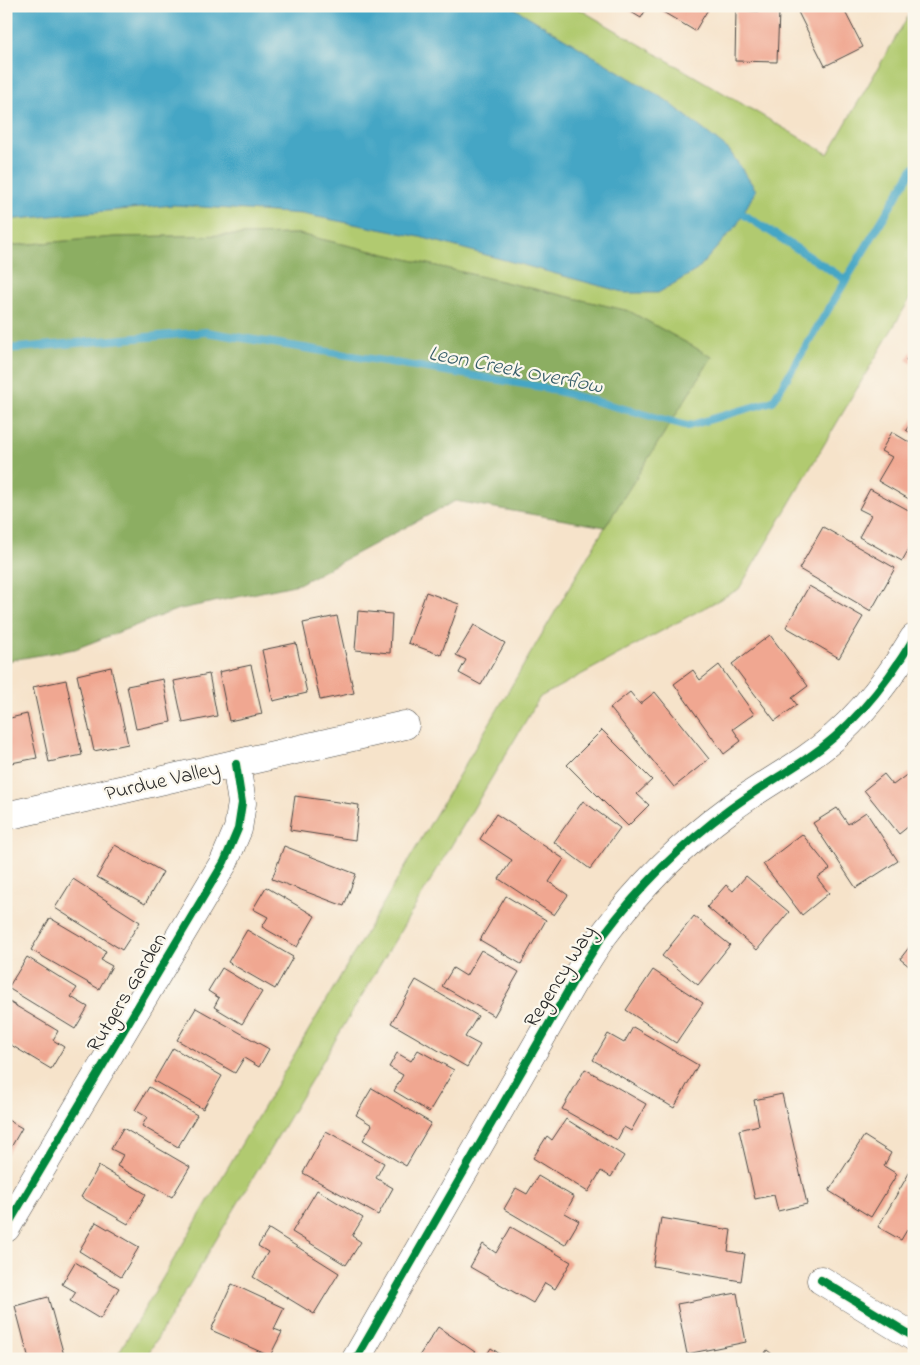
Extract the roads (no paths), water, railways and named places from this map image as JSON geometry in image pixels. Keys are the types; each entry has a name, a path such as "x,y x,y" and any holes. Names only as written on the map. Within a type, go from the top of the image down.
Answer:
{"street":[{"name":"Regency Way","path":"356,1359 573,982 602,937 640,890 683,847 730,809 808,758 836,736 862,710 906,652 914,638"},
{"name":"Purdue Valley","path":"6,816 405,725"},
{"name":"Rutgers Garden","path":"6,1228 224,862 238,830 242,803 236,764"},
{"path":"821,1280 914,1337"}],"water":[{"path":"6,6 511,6 666,100 729,150 756,190 737,225 697,270 658,293 626,293 420,237 302,214 174,205 6,220"}],"waterway":[{"name":"Leon Creek Overflow","path":"6,349 206,332 542,387 688,426 773,401 914,167"},
{"path":"735,209 846,280"}]}
